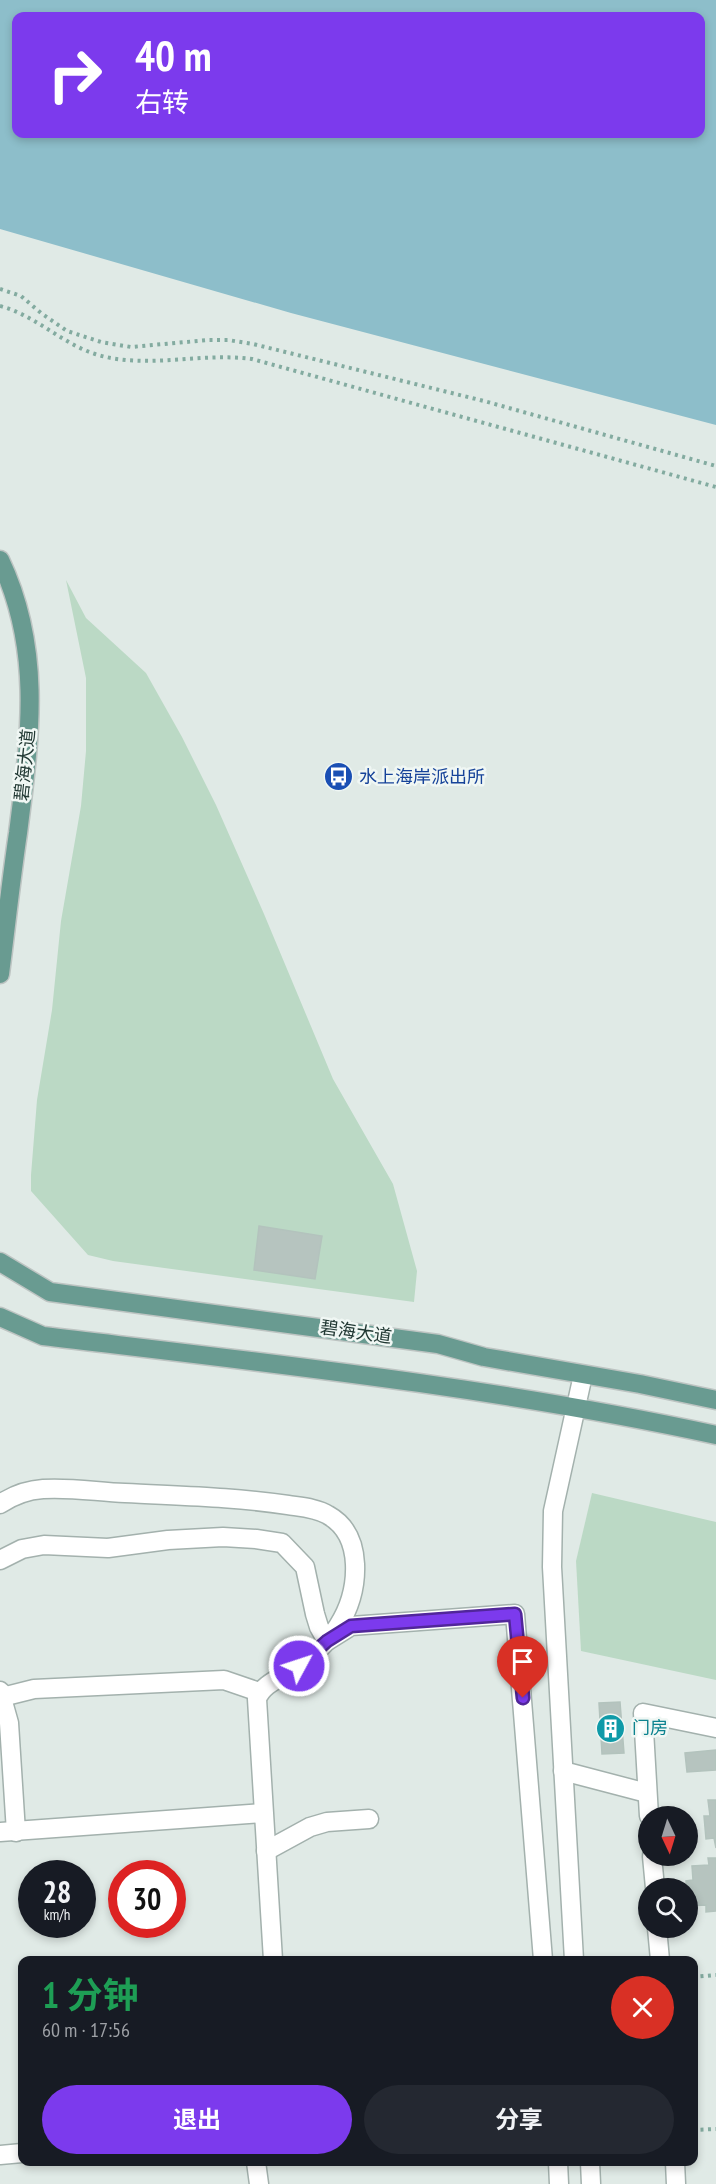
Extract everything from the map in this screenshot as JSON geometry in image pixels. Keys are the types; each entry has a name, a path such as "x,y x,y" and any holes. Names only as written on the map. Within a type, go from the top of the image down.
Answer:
{"main road":[{"name":"碧海大道","path":"0,560 15,594 22,623 30,663 32,699 27,759 0,974"},
{"name":"碧海大道","path":"0,1262 50,1292 438,1344 484,1357 716,1400"},
{"path":"0,1317 43,1336 416,1381 576,1406 716,1435"}],"street":[{"path":"574,1956 552,1568 553,1511 583,1375"},
{"path":"0,1504 27,1492 55,1489 242,1500 303,1507 326,1513 344,1526 351,1542 355,1563 354,1588 348,1609 327,1641"},
{"path":"0,1560 22,1549 44,1545 108,1548 168,1540 223,1538 282,1543 305,1567 319,1628 327,1641"},
{"path":"273,1956 256,1707 259,1692 299,1666 327,1641 351,1626 515,1614 543,1956"},
{"path":"259,1692 224,1680 34,1689 1,1694 9,1723 8,1832 263,1813"},
{"path":"648,1806 643,1713 716,1728"},
{"path":"563,1771 647,1793"},
{"path":"266,1851 310,1827 327,1822 369,1819"},
{"path":"658,1938 660,1956"},
{"path":"0,2155 18,2154"},
{"path":"256,2166 258,2184"},
{"path":"558,2166 559,2184"},
{"path":"590,2166 591,2184"},
{"path":"675,2166 676,2184"}],"path":[{"path":"0,288 21,296 41,314 67,331 101,342 131,347 208,340 253,344 483,401 716,466"},
{"path":"0,306 16,310 58,336 95,354 134,361 232,357 252,359 716,487"},
{"path":"698,1977 716,1975"},
{"path":"698,2130 716,2128"}],"green space":[{"path":"66,580 86,618 146,673 182,737 216,805 333,1079 393,1184 417,1271 414,1302 113,1261 88,1255 31,1191 37,1100 52,1010 61,921 81,806 86,751 86,678"},
{"path":"592,1493 716,1522 716,1680 581,1651 576,1561"}],"water":[{"path":"0,0 716,0 716,425 291,313 0,229"}],"building":[{"path":"259,1226 322,1236 315,1279 254,1270"},
{"name":"门房","path":"620,1702 624,1753 602,1754 599,1703"},
{"path":"716,1750 716,1770 687,1772 685,1753"},
{"path":"708,1800 716,1800 716,1848 714,1838 706,1839 704,1816 710,1816"},
{"path":"708,1858 716,1858 716,1911 706,1912 706,1905 698,1905 698,1878 693,1878 692,1866 709,1865"}],"place":[{"name":"水上海岸派出所","path":"338,777"},
{"name":"门房","path":"611,1728"}],"route":[{"path":"299,1666 327,1641 351,1626 515,1614 523,1698"}]}
